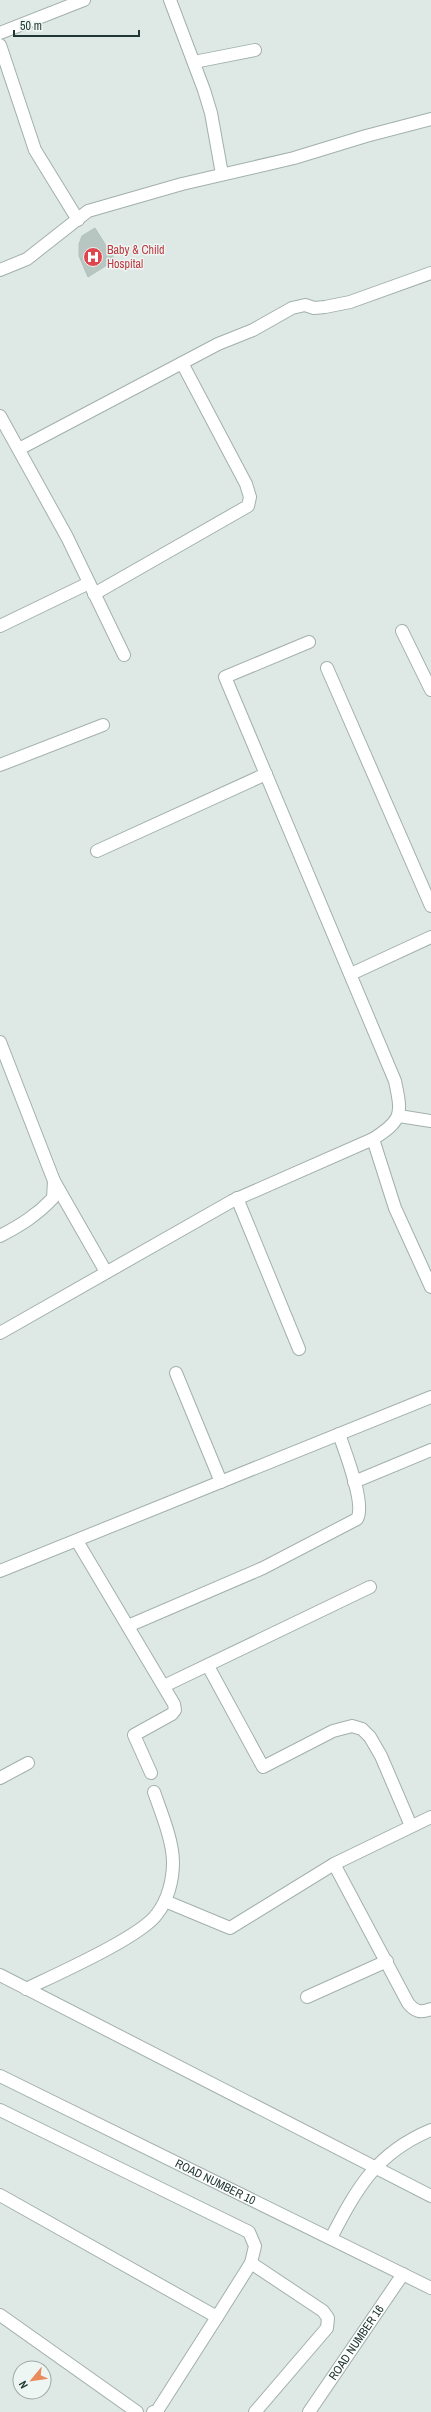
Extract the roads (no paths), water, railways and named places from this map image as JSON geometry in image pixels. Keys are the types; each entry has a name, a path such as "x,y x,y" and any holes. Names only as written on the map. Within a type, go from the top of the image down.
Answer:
{"street":[{"path":"0,33 84,0"},
{"path":"170,0 194,62 211,113 222,174"},
{"path":"0,45 35,150 78,220"},
{"path":"194,62 254,50"},
{"path":"0,270 26,259 88,211 222,174 287,160 431,119"},
{"path":"19,449 218,344 253,330 292,308 305,305 314,308 325,307 350,302 431,273"},
{"path":"0,626 91,588 248,506 250,497 246,484 182,363"},
{"path":"0,416 19,449 124,655"},
{"path":"402,631 431,690"},
{"path":"0,1333 238,1198 373,1139 389,1129 399,1116 399,1101 394,1081 351,974 224,677 310,642"},
{"path":"327,668 431,906"},
{"path":"0,765 103,725"},
{"path":"97,851 266,774"},
{"path":"351,974 431,937"},
{"path":"0,1042 54,1181 106,1272"},
{"path":"399,1116 431,1121"},
{"path":"373,1139 395,1208 431,1287"},
{"path":"0,1236 26,1223 41,1211 53,1198 54,1181"},
{"path":"238,1198 299,1349"},
{"path":"176,1373 221,1482"},
{"path":"0,1571 431,1397"},
{"path":"128,1626 263,1568 351,1523 360,1514 354,1482 339,1434"},
{"path":"354,1482 431,1450"},
{"path":"77,1541 164,1686 175,1710 134,1735 151,1773"},
{"path":"164,1686 370,1587"},
{"path":"208,1666 263,1767 333,1731 352,1726 362,1729 370,1737 380,1756 411,1826"},
{"path":"0,1778 28,1763"},
{"path":"26,1989 77,1964 143,1927 157,1915 165,1901 171,1882 173,1861 163,1817 154,1792"},
{"path":"165,1901 230,1928 334,1864 431,1816"},
{"path":"334,1864 412,2008 422,2012 431,2009"},
{"path":"307,1997 387,1961"},
{"path":"0,1976 431,2196"},
{"name":"ROAD NUMBER 10","path":"0,2076 431,2288"},
{"path":"0,2110 249,2232 255,2246 251,2263 157,2411 153,2412"},
{"path":"331,2238 355,2192 374,2168 399,2146 431,2130"},
{"path":"0,2196 217,2316"},
{"path":"251,2263 323,2311 328,2318 327,2328 255,2412"},
{"name":"ROAD NUMBER 16","path":"309,2412 402,2274"},
{"path":"0,2315 137,2412"}],"place":[{"name":"Baby & Child Hospital","path":"93,257"}]}
